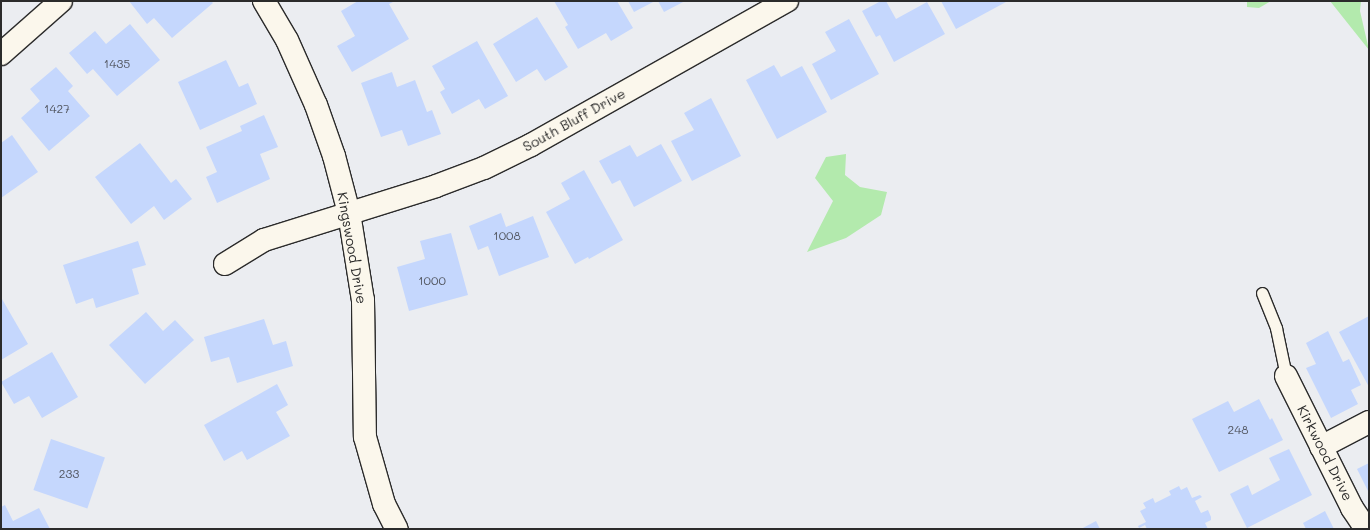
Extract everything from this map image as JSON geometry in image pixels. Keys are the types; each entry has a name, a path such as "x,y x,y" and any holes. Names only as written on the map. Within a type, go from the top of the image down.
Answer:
{"street":[{"path":"1,54 61,1"},
{"name":"Kingswood Drive","path":"264,1 287,40 316,105 334,156 349,213 363,300 365,437 384,504 397,529"},
{"name":"South Bluff Drive","path":"225,264 264,240 436,186 484,168 531,145 787,1"},
{"name":"Kirkwood Drive","path":"1286,376 1352,508 1366,529"},
{"path":"1321,447 1369,422"}],"lane":[{"path":"1262,293 1276,328 1286,376"}],"green space":[{"path":"1247,1 1271,1 1259,8 1247,7"},
{"path":"1330,1 1361,1 1360,11 1369,50"},
{"path":"846,154 845,175 860,187 887,192 881,215 846,238 807,252 833,201 815,178 826,157"}],"building":[{"path":"129,1 211,1 213,3 172,38 154,18 147,24"},
{"path":"358,1 395,1 389,4 409,39 352,72 337,46 355,36 341,11"},
{"path":"554,1 617,1 633,28 611,41 606,33 578,49 565,27 568,25"},
{"path":"628,1 655,1 634,12"},
{"path":"658,1 685,1 664,12"},
{"path":"881,1 886,1 896,19 927,2 945,34 894,62 880,35 876,37 862,11"},
{"path":"941,1 1006,1 1006,2 956,29"},
{"path":"537,17 568,67 545,81 537,69 516,82 493,44"},
{"path":"849,19 879,74 831,100 812,64 836,51 825,32"},
{"path":"130,24 160,60 117,96 93,69 87,74 69,53 95,31 106,44"},
{"path":"477,41 508,96 485,109 479,99 452,114 440,92 445,89 432,66"},
{"path":"226,60 239,87 248,83 257,104 200,130 178,82"},
{"path":"774,65 781,77 802,66 827,112 777,139 746,80"},
{"path":"56,67 73,86 68,91 90,116 49,151 21,118 40,101 30,89"},
{"path":"392,72 397,87 415,80 427,112 432,110 441,134 408,146 402,130 381,137 361,83"},
{"path":"711,98 741,156 692,181 671,141 694,130 684,113"},
{"path":"264,115 278,147 260,154 270,179 217,203 206,177 217,172 206,147 242,131 240,126"},
{"path":"12,135 38,172 1,198 1,143"},
{"path":"140,143 171,183 176,179 192,199 164,220 154,206 131,224 95,177"},
{"path":"661,144 682,181 634,207 620,180 612,184 599,161 630,145 637,157"},
{"path":"584,170 623,240 589,259 588,257 575,264 546,212 570,199 561,183"},
{"path":"501,213 506,227 533,216 549,257 499,276 488,246 478,250 469,226"},
{"path":"451,233 468,295 409,311 397,267 425,259 420,241"},
{"path":"138,241 146,265 132,269 139,294 96,308 93,298 76,304 63,265"},
{"path":"1,299 28,344 1,360"},
{"path":"146,312 163,331 175,320 194,340 145,384 109,345"},
{"path":"1369,316 1369,387 1339,332"},
{"path":"264,319 273,345 286,341 293,366 237,383 229,357 211,362 204,337"},
{"path":"1328,331 1343,362 1349,359 1361,385 1351,390 1358,404 1331,418 1306,368 1316,364 1306,343"},
{"path":"52,352 78,397 42,418 29,396 14,404 1,382"},
{"path":"277,384 288,405 276,412 290,436 247,460 242,451 224,461 204,425"},
{"path":"1259,399 1270,420 1272,418 1283,440 1219,472 1192,419 1228,401 1234,412"},
{"path":"51,439 105,458 87,509 33,490"},
{"path":"1289,449 1312,495 1247,528 1230,494 1248,485 1252,495 1280,480 1269,458"},
{"path":"1369,463 1369,493 1357,469"},
{"path":"1179,486 1181,490 1187,487 1192,498 1200,495 1202,497 1195,501 1201,513 1208,510 1211,520 1205,523 1208,529 1147,529 1145,525 1139,528 1138,526 1146,522 1140,511 1146,508 1143,503 1153,498 1155,503 1171,495 1169,491"},
{"path":"5,505 13,521 39,508 50,529 1,529 1,507"},
{"path":"1325,511 1334,529 1306,529 1303,523"},
{"path":"1096,521 1100,529 1081,529"}]}
